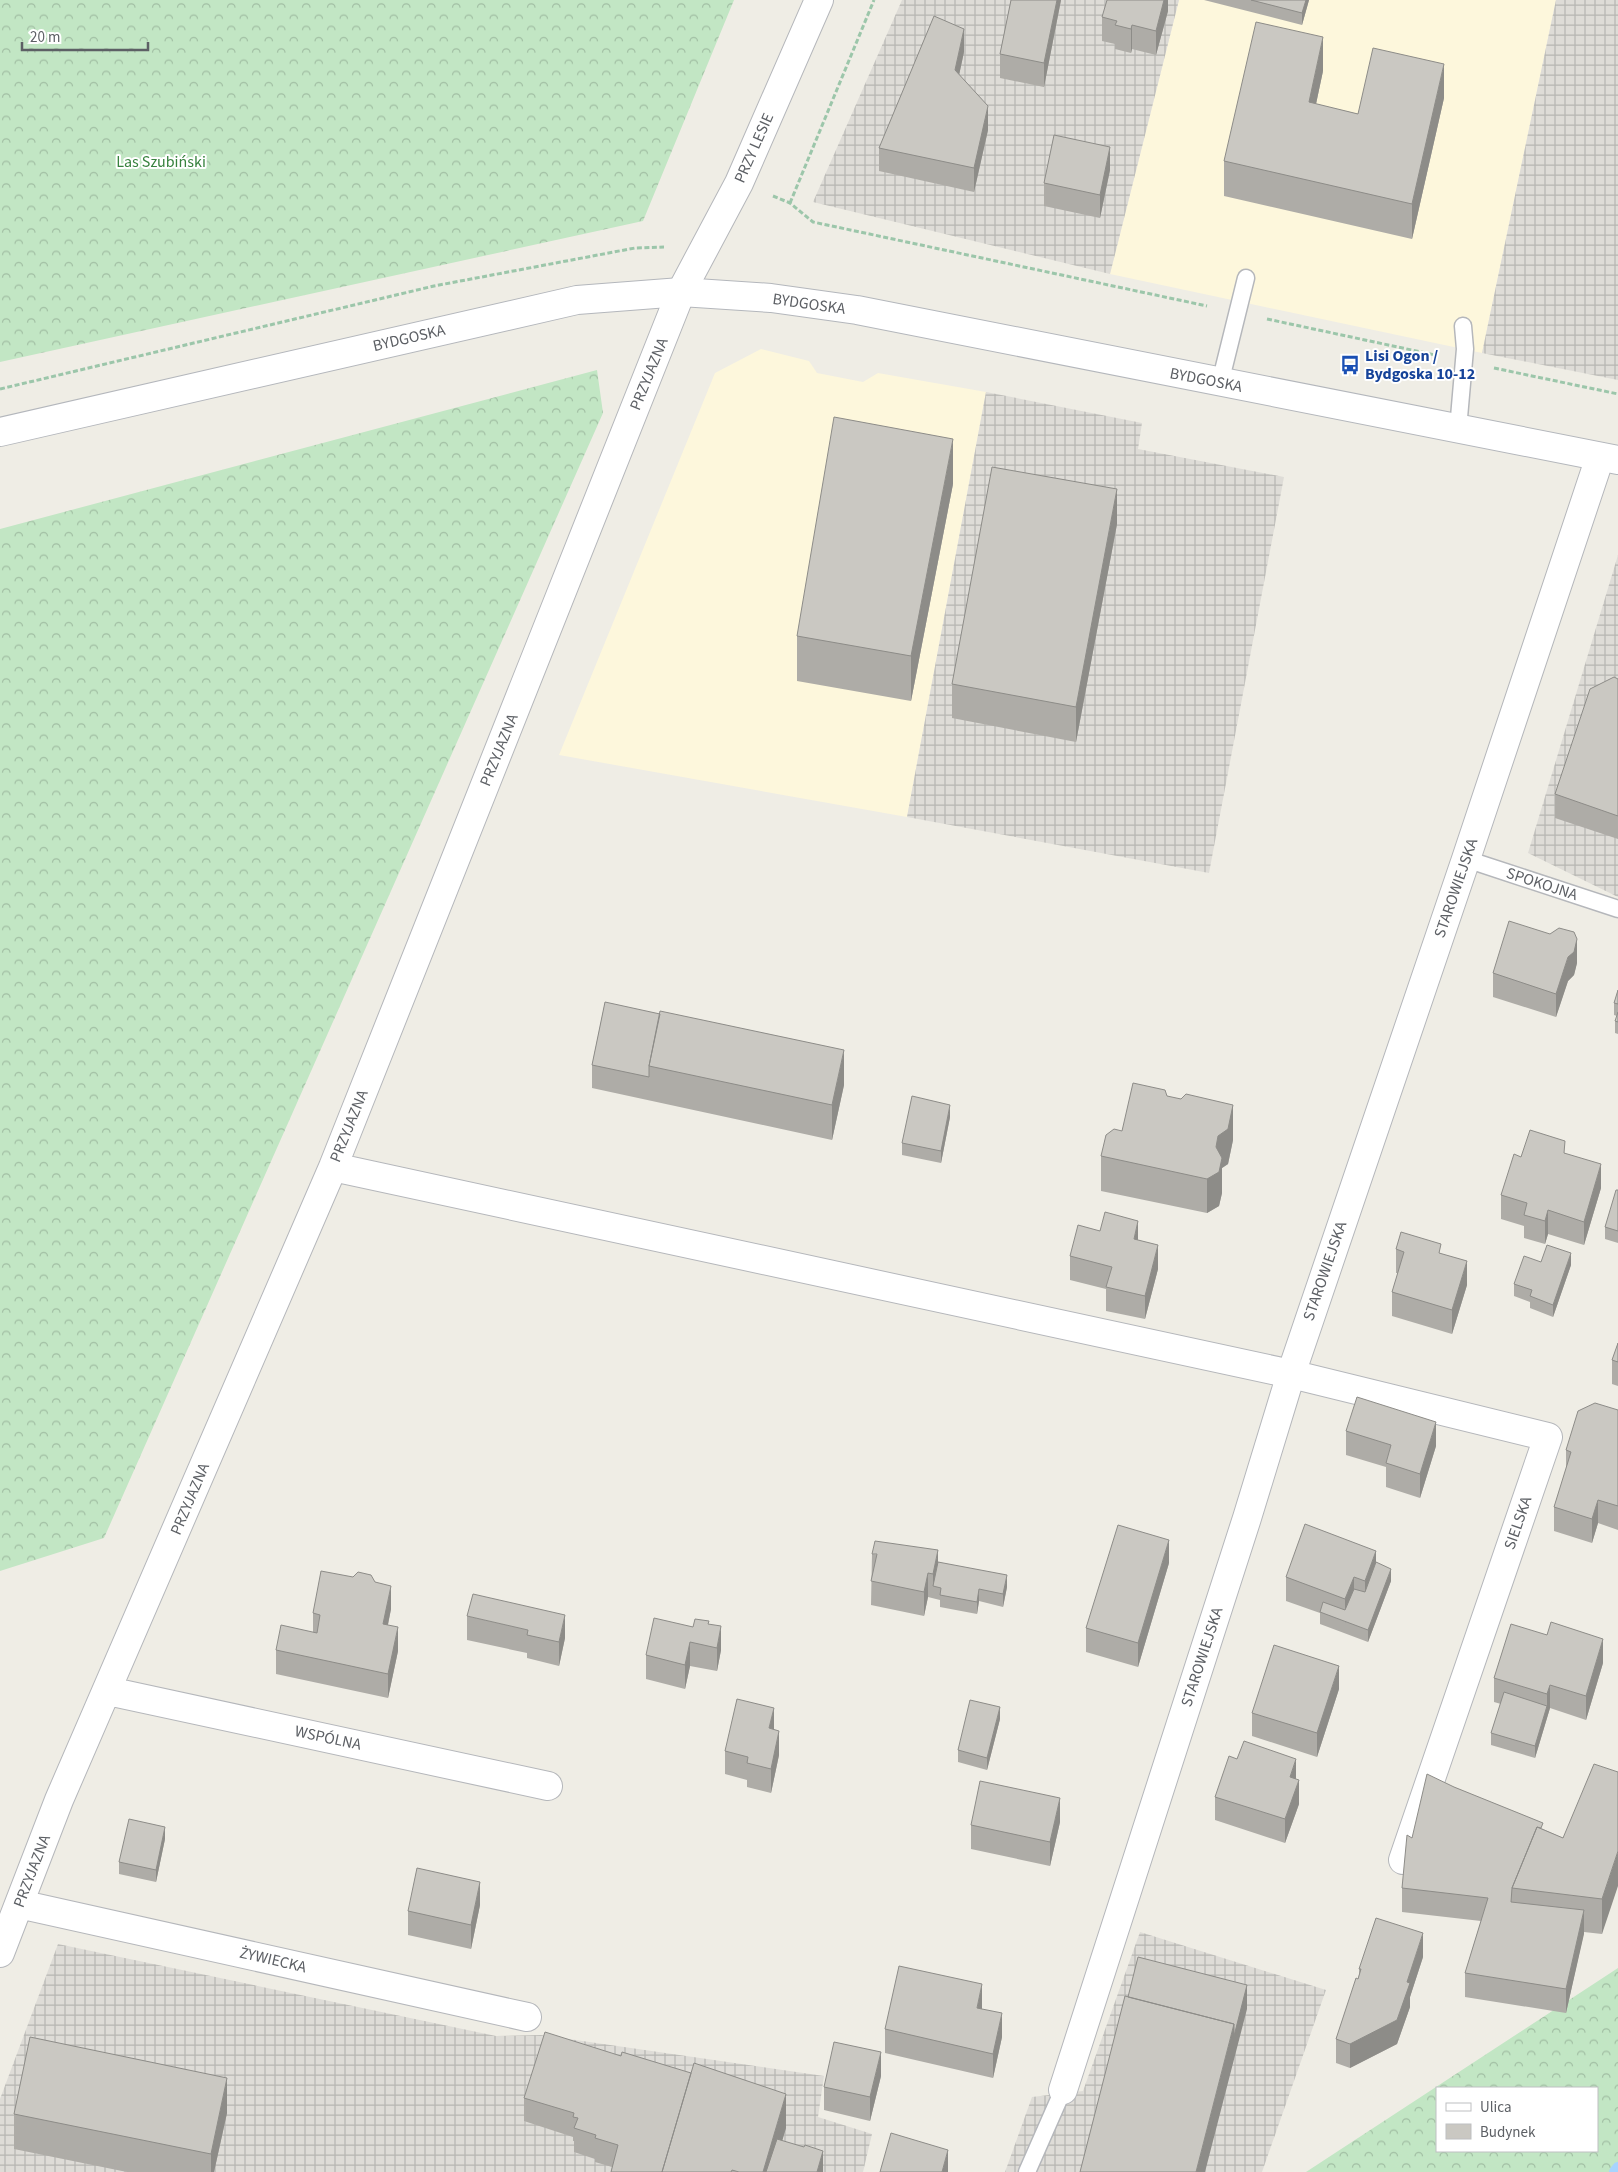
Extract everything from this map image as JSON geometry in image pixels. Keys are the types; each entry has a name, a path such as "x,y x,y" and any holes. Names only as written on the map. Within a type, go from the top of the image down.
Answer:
{"street":[{"name":"PRZY LESIE","path":"681,292 739,183 819,0"},
{"name":"BYDGOSKA","path":"0,432 577,300 681,292 771,298 857,310 1220,383 1609,458"},
{"name":"PRZYJAZNA","path":"0,1953 59,1800 108,1691 333,1167 681,292"},
{"name":"STAROWIEJSKA","path":"1063,2090 1247,1518 1291,1374 1466,859 1609,458"},
{"path":"333,1167 1291,1374"},
{"name":"SIELSKA","path":"1291,1374 1548,1437 1403,1860"},
{"name":"WSPÓLNA","path":"108,1691 548,1786"},
{"name":"ŻYWIECKA","path":"19,1904 527,2017"}],"lane":[{"path":"1220,383 1236,312 1246,278"},
{"path":"1458,429 1465,349 1463,326"},
{"name":"SPOKOJNA","path":"1466,859 1618,909"},
{"path":"1027,2172 1063,2090"}],"path":[{"path":"874,0 790,203 813,222 1618,394"},
{"path":"0,389 434,286 635,248 672,246"}],"shaded area":[{"path":"902,0 1179,0 1110,274 813,202"},
{"path":"1179,0 1556,0 1482,353 1110,274"},
{"path":"1556,0 1618,0 1618,380 1482,353"},
{"path":"761,349 809,361 817,373 863,382 878,373 986,392 907,817 559,755 715,373"},
{"path":"986,392 1142,423 1138,449 1284,477 1209,873 907,817"},
{"path":"1618,555 1618,897 1528,853"},
{"path":"1140,1932 1326,1990 1262,2172 1005,2172 1032,2097 1083,2091"},
{"path":"58,1944 496,2036 541,2035 824,2076 818,2117 872,2134 863,2172 0,2172 0,2099"}],"green space":[{"name":"Las Szubiński","path":"0,0 734,0 643,221 0,362"},
{"path":"597,370 603,413 104,1538 0,1571 0,529"},
{"path":"1618,1968 1618,2172 1306,2172 1436,2087"}],"building":[{"path":"1011,0 1057,0 1044,63 1000,54"},
{"path":"1107,0 1164,0 1156,31 1132,25 1131,29 1115,25 1117,21 1102,17"},
{"path":"1251,0 1306,0 1302,13"},
{"path":"934,16 964,29 955,70 988,106 974,168 879,148"},
{"path":"1256,22 1323,37 1309,102 1358,114 1373,48 1444,64 1412,204 1224,161"},
{"path":"1054,135 1110,147 1100,195 1044,183"},
{"path":"834,417 953,439 911,656 797,636"},
{"path":"992,467 1117,489 1076,707 952,684"},
{"path":"1614,677 1618,679 1618,816 1555,794 1590,689"},
{"path":"1509,921 1550,934 1559,928 1574,932 1577,939 1574,952 1568,957 1556,994 1493,973"},
{"path":"1618,990 1618,1004 1614,1003"},
{"path":"605,1002 660,1014 649,1066 649,1077 592,1065"},
{"path":"660,1011 844,1050 832,1105 649,1066"},
{"path":"1133,1083 1165,1090 1167,1096 1181,1099 1186,1094 1233,1105 1228,1129 1218,1136 1216,1147 1222,1158 1219,1172 1207,1179 1101,1156 1106,1135 1114,1129 1122,1131"},
{"path":"912,1096 950,1105 941,1151 902,1143"},
{"path":"1530,1130 1565,1141 1564,1153 1601,1164 1584,1222 1548,1210 1545,1221 1524,1215 1527,1203 1501,1195 1514,1154 1521,1157"},
{"path":"1616,1190 1618,1190 1618,1231 1605,1227"},
{"path":"1105,1212 1138,1221 1134,1239 1158,1245 1145,1296 1106,1287 1112,1267 1070,1256 1078,1225 1100,1231"},
{"path":"1401,1232 1441,1244 1439,1253 1467,1261 1452,1310 1392,1292 1404,1252 1396,1249"},
{"path":"1547,1245 1571,1253 1553,1305 1530,1296 1532,1290 1514,1284 1524,1256 1541,1262"},
{"path":"1618,1343 1618,1362 1612,1360"},
{"path":"1357,1397 1436,1422 1420,1474 1386,1463 1391,1445 1346,1431"},
{"path":"1595,1403 1618,1410 1618,1506 1598,1500 1592,1519 1554,1507 1571,1452 1566,1450 1578,1411"},
{"path":"1305,1524 1376,1551 1365,1581 1354,1577 1345,1599 1286,1577"},
{"path":"1118,1525 1169,1540 1138,1643 1086,1628"},
{"path":"875,1541 938,1550 933,1574 928,1573 924,1592 871,1581 877,1554 872,1554"},
{"path":"938,1562 1007,1575 1003,1594 979,1589 977,1602 940,1595 941,1588 933,1586"},
{"path":"1376,1562 1391,1569 1368,1630 1320,1612 1323,1602 1345,1610 1354,1589 1365,1592"},
{"path":"321,1571 353,1577 358,1572 371,1575 375,1582 391,1586 383,1624 398,1627 388,1674 276,1650 281,1625 317,1633 320,1615 313,1613"},
{"path":"473,1594 565,1615 559,1642 527,1635 528,1630 467,1616"},
{"path":"654,1618 693,1627 695,1619 709,1621 708,1624 721,1626 717,1648 690,1642 685,1665 646,1655"},
{"path":"1551,1622 1603,1639 1586,1696 1550,1685 1547,1694 1494,1678 1511,1624 1547,1635"},
{"path":"1274,1645 1339,1666 1317,1733 1252,1713"},
{"path":"1504,1692 1547,1706 1535,1746 1491,1733"},
{"path":"737,1699 774,1708 769,1728 779,1731 771,1769 747,1763 748,1757 725,1751"},
{"path":"970,1700 1000,1707 987,1758 958,1750"},
{"path":"1244,1741 1296,1759 1290,1777 1299,1780 1285,1819 1215,1797 1229,1756 1237,1759"},
{"path":"1594,1764 1618,1772 1618,1851 1602,1899 1512,1888 1537,1827 1563,1838"},
{"path":"1427,1774 1543,1823 1541,1828 1537,1827 1512,1888 1511,1902 1584,1910 1566,1989 1465,1973 1488,1898 1402,1888 1407,1835 1412,1838"},
{"path":"980,1781 1060,1798 1050,1842 971,1825"},
{"path":"129,1819 165,1827 156,1870 119,1862"},
{"path":"417,1868 480,1882 471,1925 408,1911"},
{"path":"1376,1918 1423,1933 1407,1982 1410,1983 1397,2020 1350,2044 1336,2039 1356,1978 1358,1979 1361,1969 1359,1969"},
{"path":"1138,1957 1247,1985 1234,2036 1234,2024 1128,1997"},
{"path":"899,1966 982,1984 977,2008 1002,2013 993,2054 885,2029"},
{"path":"1125,1996 1234,2024 1196,2172 1080,2172"},
{"path":"545,2032 621,2056 622,2052 691,2073 662,2172 611,2172 618,2145 595,2138 596,2135 574,2128 578,2118 573,2117 574,2113 524,2098"},
{"path":"30,2037 227,2078 211,2154 14,2114"},
{"path":"834,2042 881,2052 870,2097 824,2087"},
{"path":"694,2063 786,2094 763,2172 739,2172 732,2170 731,2172 662,2172"},
{"path":"891,2133 948,2150 942,2172 880,2172"},
{"path":"777,2139 823,2151 817,2172 766,2172"}],"waterway":[{"path":"1615,2172 1618,2168"}],"place":[{"name":"Lisi Ogon / Bydgoska 10-12","path":"1350,365"}]}
